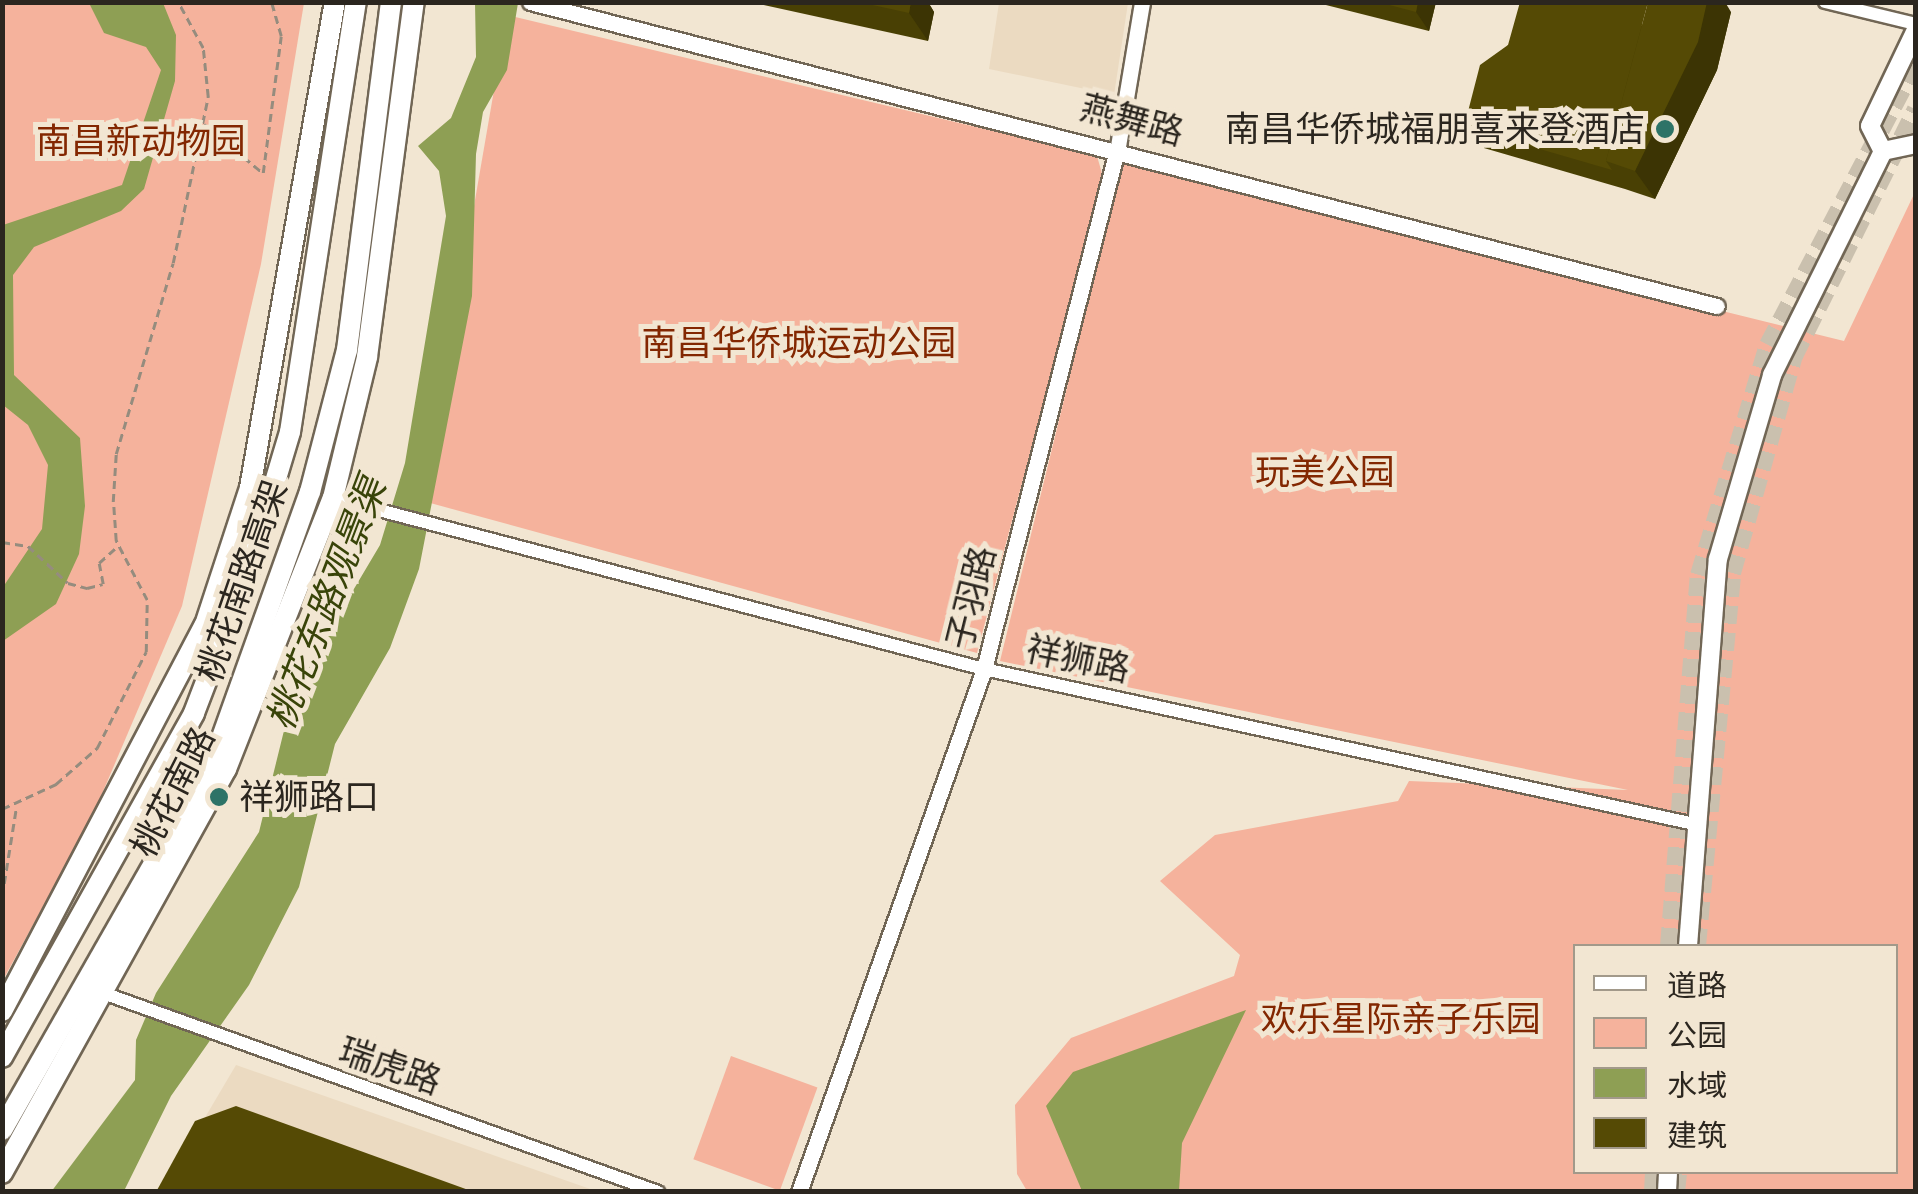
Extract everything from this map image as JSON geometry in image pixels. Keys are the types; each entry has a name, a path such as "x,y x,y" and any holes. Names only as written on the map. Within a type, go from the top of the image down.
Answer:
{"main road":[{"name":"桃花南路","path":"2,1011 205,625 250,488 335,2"},
{"name":"桃花南路高架","path":"2,1058 194,713 248,572 294,415 356,2"},
{"name":"桃花南路高架","path":"2,1130 214,757 310,492 348,350 391,2"},
{"name":"桃花南路","path":"2,1173 226,770 333,498 367,357 414,2"},
{"path":"1688,944 1723,540 1786,339 1883,151 1872,112 1916,27"},
{"path":"1883,151 1916,144"}],"street":[{"name":"燕舞路","path":"530,2 1118,146 1717,306"},
{"name":"子羽路","path":"798,1192 984,669 1118,146 1142,2"},
{"path":"1825,2 1916,27"},
{"name":"祥狮路","path":"333,498 452,526 984,669 1699,825"},
{"name":"瑞虎路","path":"103,993 658,1192"}],"path":[{"path":"2,809 16,806 97,748 128,703 146,652 148,600 118,546 116,454 202,123 203,48 178,2"},
{"path":"202,123 244,148 263,172 280,36 272,2"},
{"path":"2,542 28,546 68,584 102,584 99,562 118,546"},
{"path":"2,896 16,806"}],"shaded area":[{"path":"999,3 1128,3 1114,95 989,69"},
{"path":"236,1065 596,1191 161,1192"}],"green space":[{"name":"南昌新动物园","path":"3,3 304,3 261,264 182,606 93,815 3,980"},
{"name":"南昌华侨城运动公园","path":"507,15 1097,156 1103,177 977,653 423,501"},
{"path":"1122,163 1844,341 1915,192 1915,1191 1027,1191 1017,1174 1015,1105 1071,1038 1234,976 1240,955 1160,881 1215,835 1398,801 1409,781 1628,790 1000,661"},
{"path":"731,1056 817,1087 780,1191 693,1159"}],"water":[{"path":"89,3 163,3 176,35 175,81 144,189 121,211 34,247 13,275 14,375 80,438 85,506 79,554 56,604 3,641 3,587 42,529 48,465 28,425 3,405 3,225 122,185 161,70 146,47 104,33"},
{"path":"475,3 518,3 507,70 483,112 476,154 472,296 419,569 390,648 335,744 299,887 249,985 171,1096 124,1191 51,1192 135,1080 136,1040 156,993 259,832 294,690 380,545 405,463 446,216 439,171 418,146 451,118 476,57"},
{"path":"1246,1010 1182,1143 1179,1191 1082,1191 1046,1106 1073,1072"}],"building":[{"path":"859,2 911,2 909,13"},
{"path":"1378,2 1418,2 1416,12"},
{"path":"1520,2 1648,2 1606,161 1612,170 1464,127 1480,65 1508,45"},
{"path":"1648,2 1707,2 1698,42 1635,171 1606,161"},
{"path":"236,1106 474,1192 156,1192 195,1121"}],"tunnel":[{"path":"1669,944 1699,575 1768,345 1916,63"},
{"path":"1697,944 1732,573 1794,356 1916,109"},
{"path":"1653,1192 1654,1174"},
{"path":"1676,1192 1678,1174"}],"place":[{"name":"南昌华侨城福朋喜来登酒店","path":"1665,129"},
{"name":"祥狮路口","path":"219,797"}],"park label":[{"name":"玩美公园","path":"1325,472"},
{"name":"欢乐星际亲子乐园","path":"1401,1019"}],"water label":[{"name":"桃花东路观景渠","path":"327,604"}]}
